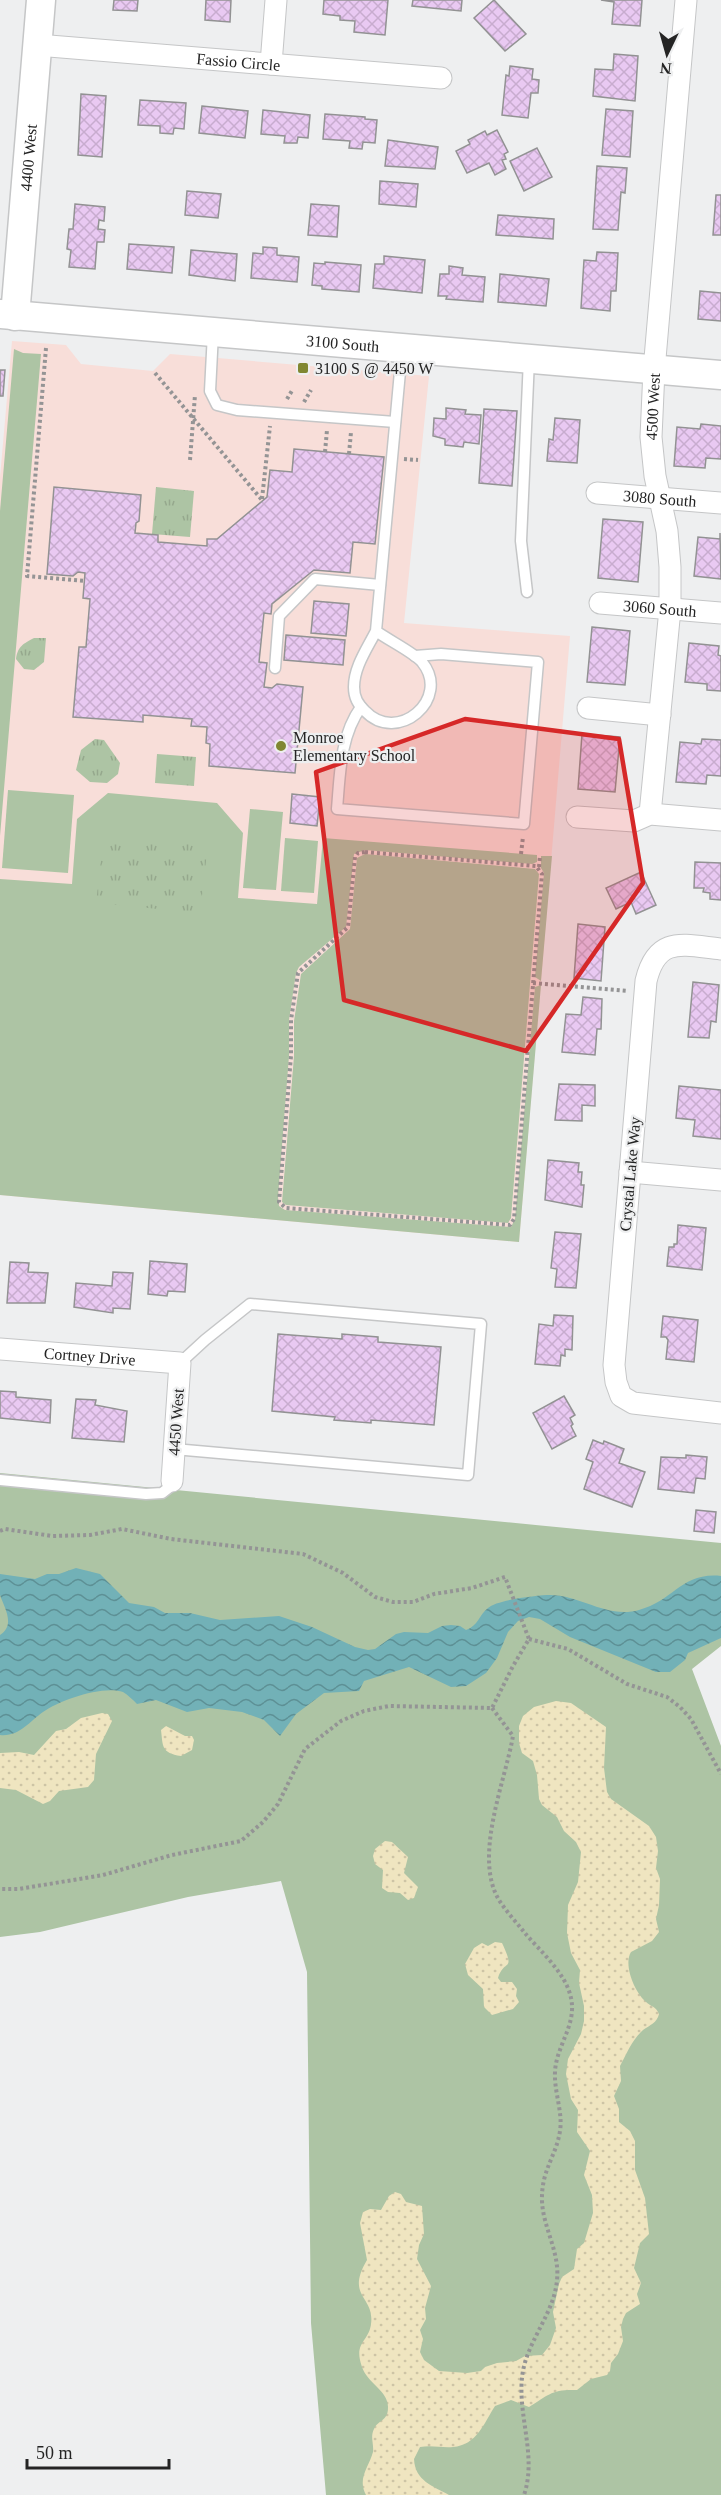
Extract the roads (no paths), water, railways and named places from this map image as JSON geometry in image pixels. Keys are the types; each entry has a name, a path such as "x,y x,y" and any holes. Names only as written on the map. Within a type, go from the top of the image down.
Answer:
{"main road":[{"name":"4400 West","path":"7,315 41,0"},
{"name":"3100 South","path":"7,315 721,375"}],"street":[{"path":"271,64 276,0"},
{"name":"4500 West","path":"650,814 670,609 667,531 651,437 654,370 686,0"},
{"name":"Fassio Circle","path":"37,45 441,78"},
{"name":"3080 South","path":"597,493 721,503"},
{"name":"3060 South","path":"600,603 721,613"},
{"path":"588,708 660,715"},
{"path":"577,817 633,821 650,814 721,820"},
{"name":"Crystal Lake Way","path":"721,949 671,946 657,953 650,964 646,981 614,1365 621,1396 633,1403 652,1407 721,1413"},
{"path":"630,1172 721,1180"},
{"name":"Cortney Drive","path":"0,1349 180,1364"},
{"name":"4450 West","path":"172,1481 180,1364"}],"lane":[{"path":"213,332 210,391 217,405 237,410 395,422"},
{"path":"376,631 415,656 427,670 431,685 430,694 420,712 410,719 388,723 368,715 355,698 356,672 376,631 402,348"},
{"path":"527,592 521,541 529,359"},
{"path":"275,668 279,616 315,579 380,585"},
{"path":"361,707 353,718 341,752 337,809 524,824 538,662 441,654 415,656"},
{"path":"174,1449 468,1475 481,1324 250,1304 205,1340 180,1364"},
{"path":"0,1480 146,1494 162,1493 171,1486 172,1481"}],"water":[{"path":"76,1568 100,1574 129,1603 154,1607 165,1613 190,1613 220,1620 279,1616 312,1627 355,1647 368,1650 375,1649 396,1634 404,1632 428,1633 442,1626 451,1625 460,1626 466,1630 473,1626 492,1605 508,1600 544,1595 561,1596 605,1609 627,1612 651,1606 696,1578 721,1576 721,1638 688,1653 685,1660 670,1672 656,1672 570,1637 540,1619 529,1617 518,1621 508,1632 497,1658 486,1673 466,1686 451,1687 409,1667 364,1681 359,1691 324,1693 296,1714 280,1736 264,1720 242,1712 209,1708 187,1712 156,1700 137,1704 123,1692 115,1690 93,1692 60,1703 50,1707 13,1734 0,1735 0,1635 5,1631 8,1616 0,1595 0,1574 35,1579"}],"place":[{"name":"3100 S @ 4450 W","path":"303,368"},
{"name":"Monroe Elementary School","path":"281,746"}]}
